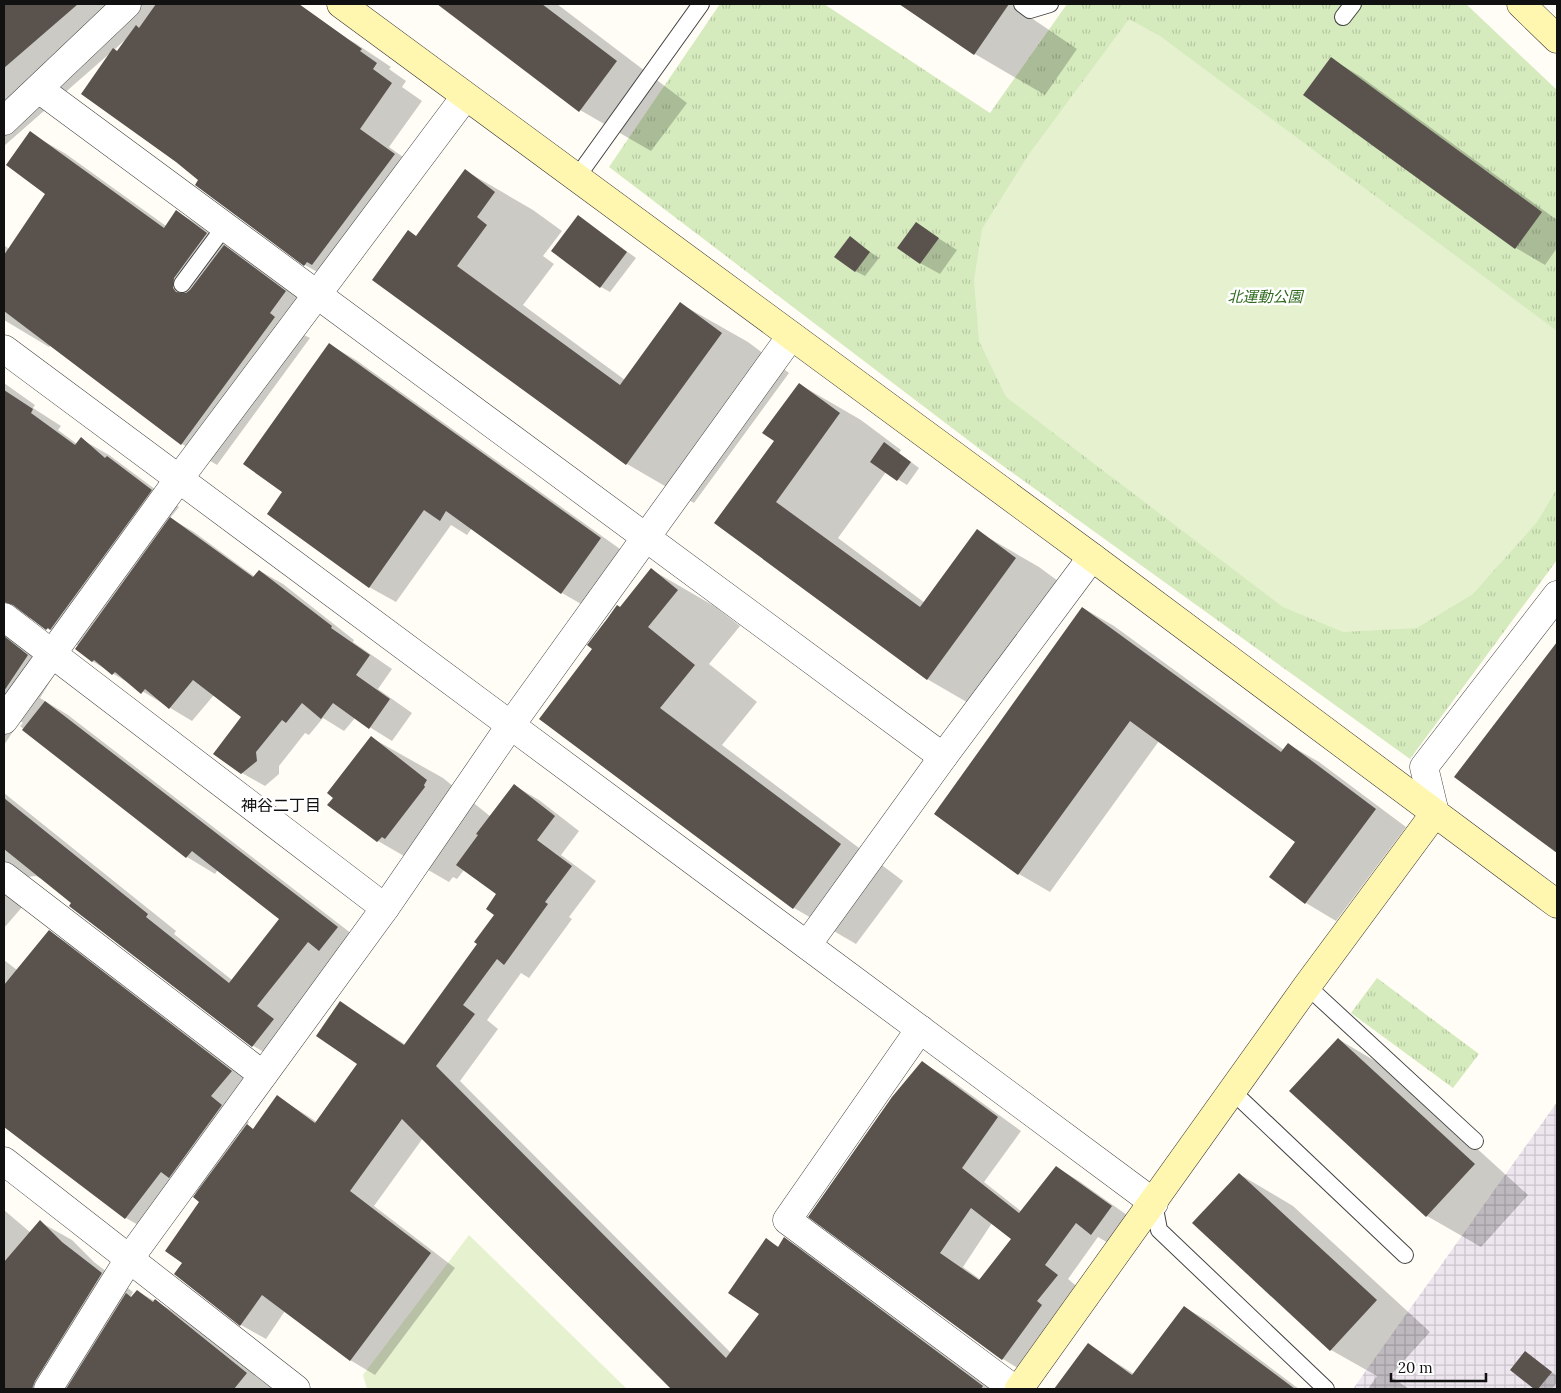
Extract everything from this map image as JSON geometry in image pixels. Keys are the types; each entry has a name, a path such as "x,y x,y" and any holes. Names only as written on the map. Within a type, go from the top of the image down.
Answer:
{"street":[{"path":"4,121 127,4"},
{"path":"341,4 1092,557 1557,904"},
{"path":"1521,4 1557,39"},
{"path":"39,89 943,756"},
{"path":"4,720 178,480 319,295 466,97"},
{"path":"48,1389 129,1258 384,908 510,726 791,336"},
{"path":"4,349 1154,1203"},
{"path":"807,945 943,756 1092,557"},
{"path":"1019,1389 1154,1203 1307,986 1435,813 1424,767 1557,595"},
{"path":"4,617 384,908"},
{"path":"4,876 262,1075"},
{"path":"920,1029 787,1220 1014,1389"},
{"path":"4,1161 296,1389"}],"lane":[{"path":"577,177 701,4"},
{"path":"1022,4 1030,10 1050,4"},
{"path":"182,284 225,226"},
{"path":"1307,986 1474,1141"},
{"path":"1232,1092 1405,1255"},
{"path":"1154,1203 1159,1230 1326,1389"}],"shaded area":[{"path":"1557,1102 1557,1389 1353,1389"}],"green space":[{"name":"北運動公園","path":"720,4 824,4 990,113 1067,4 1466,4 1557,90 1557,560 1410,759 981,450 609,167"},
{"path":"1129,19 1160,36 1557,331 1557,489 1537,522 1473,594 1417,628 1343,632 1283,607 1006,397 979,341 974,280 982,229 1029,154"},
{"path":"1377,978 1479,1054 1453,1088 1351,1013"},
{"path":"469,1235 627,1389 367,1389 363,1375"}],"building":[{"path":"4,4 78,4 4,68"},
{"path":"156,4 299,4 362,49 360,51 377,63 373,69 392,83 360,129 395,154 312,265 307,262 304,266 195,185 198,180 176,162 81,94 113,48 117,51 136,25 139,28"},
{"path":"437,4 542,4 617,61 579,112"},
{"path":"899,4 1009,4 974,55"},
{"path":"1331,57 1542,212 1515,249 1303,95"},
{"path":"30,131 164,228 176,210 207,233 174,278 173,288 176,292 186,293 190,290 224,245 286,291 270,313 275,317 181,445 4,311 4,255 45,194 6,165"},
{"path":"465,169 495,192 477,217 487,225 457,266 620,385 680,302 722,333 626,465 372,280 408,230 416,236"},
{"path":"578,215 627,252 600,288 551,251"},
{"path":"916,222 939,238 920,264 897,248"},
{"path":"850,236 870,252 855,272 834,257"},
{"path":"329,343 601,538 561,594 446,511 440,521 424,510 369,588 267,514 282,492 243,464"},
{"path":"799,383 840,413 776,502 920,607 977,529 1016,558 927,680 714,523 774,441 762,433"},
{"path":"4,390 33,409 31,413 75,445 81,437 105,458 107,456 152,490 50,630 48,628 46,630 13,605 4,602"},
{"path":"884,442 911,462 897,481 870,462"},
{"path":"170,517 253,577 259,570 332,626 331,628 370,655 356,675 390,699 369,729 333,703 321,719 302,703 286,723 282,720 256,752 257,761 241,774 213,754 241,717 193,680 169,709 145,689 141,694 115,672 112,675 94,660 92,662 75,649"},
{"path":"651,568 678,590 648,627 695,665 660,708 841,844 793,909 539,719 592,649 587,645 617,605 620,607"},
{"path":"1082,607 1281,752 1288,743 1376,809 1305,904 1269,877 1295,842 1130,721 1018,875 934,814"},
{"path":"4,636 28,655 4,691"},
{"path":"1557,642 1557,853 1454,777"},
{"path":"45,701 338,927 319,951 308,942 257,1006 274,1019 252,1047 69,906 71,903 4,849 4,798 148,914 146,917 229,983 279,919 192,851 186,858 22,730"},
{"path":"371,736 427,780 424,785 425,787 385,839 382,837 377,842 327,805 333,798 327,793"},
{"path":"514,784 555,816 537,840 572,866 545,902 548,904 504,965 497,959 463,1005 475,1014 436,1066 726,1358 759,1314 728,1293 766,1238 778,1247 784,1237 983,1386 981,1389 671,1389 402,1119 350,1191 431,1253 350,1361 262,1295 240,1326 174,1274 182,1263 165,1251 199,1202 193,1197 247,1124 253,1129 277,1095 315,1123 357,1064 316,1036 340,1001 404,1045 477,944 474,942 494,915 486,909 496,894 456,865 478,835 476,834"},
{"path":"49,930 232,1071 211,1096 222,1105 169,1178 161,1172 125,1219 4,1127 4,985"},
{"path":"1338,1038 1475,1164 1426,1217 1289,1091"},
{"path":"922,1061 998,1117 962,1168 1019,1213 1056,1166 1112,1206 1091,1235 1076,1223 1045,1265 1058,1275 1037,1301 1042,1305 1002,1360 808,1217 892,1097","holes":["971,1208 1011,1239 979,1280 940,1253"]},
{"path":"1239,1173 1377,1300 1330,1351 1192,1223"},
{"path":"40,1220 62,1242 102,1273 35,1381 32,1389 4,1389 4,1262"},
{"path":"137,1290 153,1302 155,1299 247,1373 234,1389 66,1389 126,1293 131,1297"},
{"path":"1184,1306 1295,1389 1054,1389 1088,1343 1132,1375"},
{"path":"1525,1351 1552,1372 1538,1389 1534,1389 1510,1370"}],"district":[{"name":"神谷二丁目","path":"281,805"}]}
